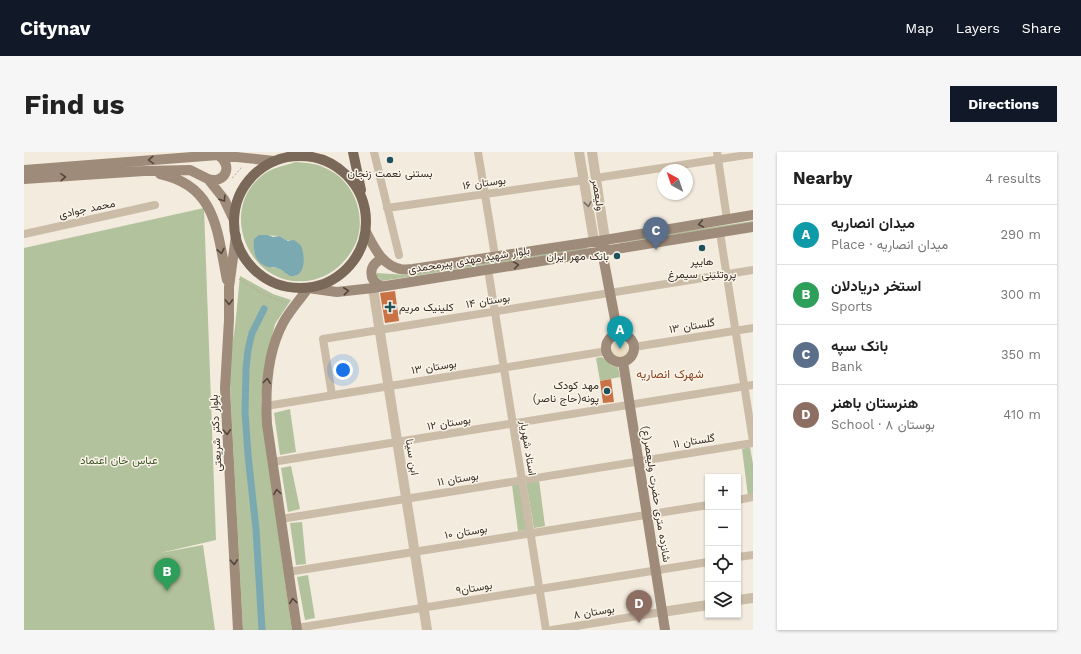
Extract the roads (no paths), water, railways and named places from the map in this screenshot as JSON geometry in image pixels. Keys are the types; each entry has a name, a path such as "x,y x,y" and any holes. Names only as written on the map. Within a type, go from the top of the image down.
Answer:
{"main road":[{"path":"353,152 367,216 366,232 361,248 352,263 340,275 324,284 308,288 286,287 272,282 259,274 248,263 240,250 234,220 236,206 242,192 250,179 261,169 286,155 317,157 332,163 345,173 352,181 363,199"},
{"path":"24,170 218,156 274,161"},
{"path":"24,179 144,171 190,170 212,181 220,179 226,173 225,161 218,156"},
{"path":"144,171 169,176 181,181 191,187 204,200 210,209 229,287"},
{"path":"208,179 224,199 234,220"},
{"name":"بلوار شهید مهدی پیرمحمدی","path":"382,258 401,269 414,269 606,240 753,215"},
{"name":"بلوار شهید مهدی پیرمحمدی","path":"308,288 337,292 377,287 753,227"},
{"path":"366,232 382,258 373,265 371,270 371,275 377,287"},
{"name":"بلوار دکتر شریعتی","path":"236,236 229,287 229,320 225,388 238,630"},
{"path":"602,251 606,240"},
{"path":"594,241 602,251 618,335"},
{"path":"297,629 272,462 266,406 267,381 273,348 282,324 308,288"},
{"path":"618,335 629,337 634,347 631,356 623,362 612,360 607,351 609,340 618,335"},
{"name":"شانزده متری حضرت ولیعصر(ع)","path":"623,362 665,630"}],"street":[{"path":"374,152 398,255"},
{"path":"478,152 495,256"},
{"name":"ولیعصر","path":"579,152 594,241"},
{"name":"ولیعصر","path":"592,152 606,240"},
{"path":"596,178 718,156 753,154"},
{"path":"718,156 727,219"},
{"name":"بوستان ۱۶","path":"387,208 584,180"},
{"name":"محمد جوادی","path":"24,234 155,205"},
{"path":"720,233 753,442"},
{"name":"استاد شهریار","path":"488,270 546,630"},
{"name":"بوستان ۱۴","path":"332,395 323,339 753,270"},
{"name":"ابن سینا","path":"377,287 380,330 427,630"},
{"name":"گلستان ۱۳","path":"634,347 753,328"},
{"name":"بوستان ۱۳","path":"266,406 607,351"},
{"name":"بوستان ۱۲","path":"272,462 753,385"},
{"name":"گلستان ۱۱","path":"638,461 753,442"},
{"name":"بوستان ۱۱","path":"281,519 638,461"},
{"path":"741,499 753,497"},
{"name":"بوستان ۱۰","path":"288,572 705,505"},
{"path":"741,556 753,554"},
{"name":"بوستان۹","path":"297,629 705,562"},
{"path":"741,600 753,598"},
{"path":"662,612 705,605"},
{"name":"بوستان ۸","path":"552,630 662,612"}],"water":[{"path":"259,235 268,235 273,237 279,236 288,241 294,240 301,246 304,263 301,272 294,276 290,276 279,268 268,267 260,263 255,253 254,239"}],"waterway":[{"path":"262,630 256,529 245,412 248,350 252,333 264,309"}],"place":[{"name":"بستنی نعمت زنجان","path":"390,160"},
{"name":"هایپر پروتئینی سیمرغ","path":"702,248"},
{"name":"بانک سپه","path":"656,250"},
{"name":"بانک مهر ایران","path":"617,256"},
{"name":"کلینیک مریم","path":"390,307"},
{"name":"میدان انصاریه","path":"620,349"},
{"name":"مهد کودک پونه(حاج ناصر)","path":"607,391"},
{"name":"استخر دریادلان","path":"167,591"},
{"name":"هنرستان باهنر","path":"639,623"}],"district":[{"name":"شهرک انصاریه","path":"670,374"}],"park label":[{"name":"عباس خان اعتماد","path":"119,460"}]}
